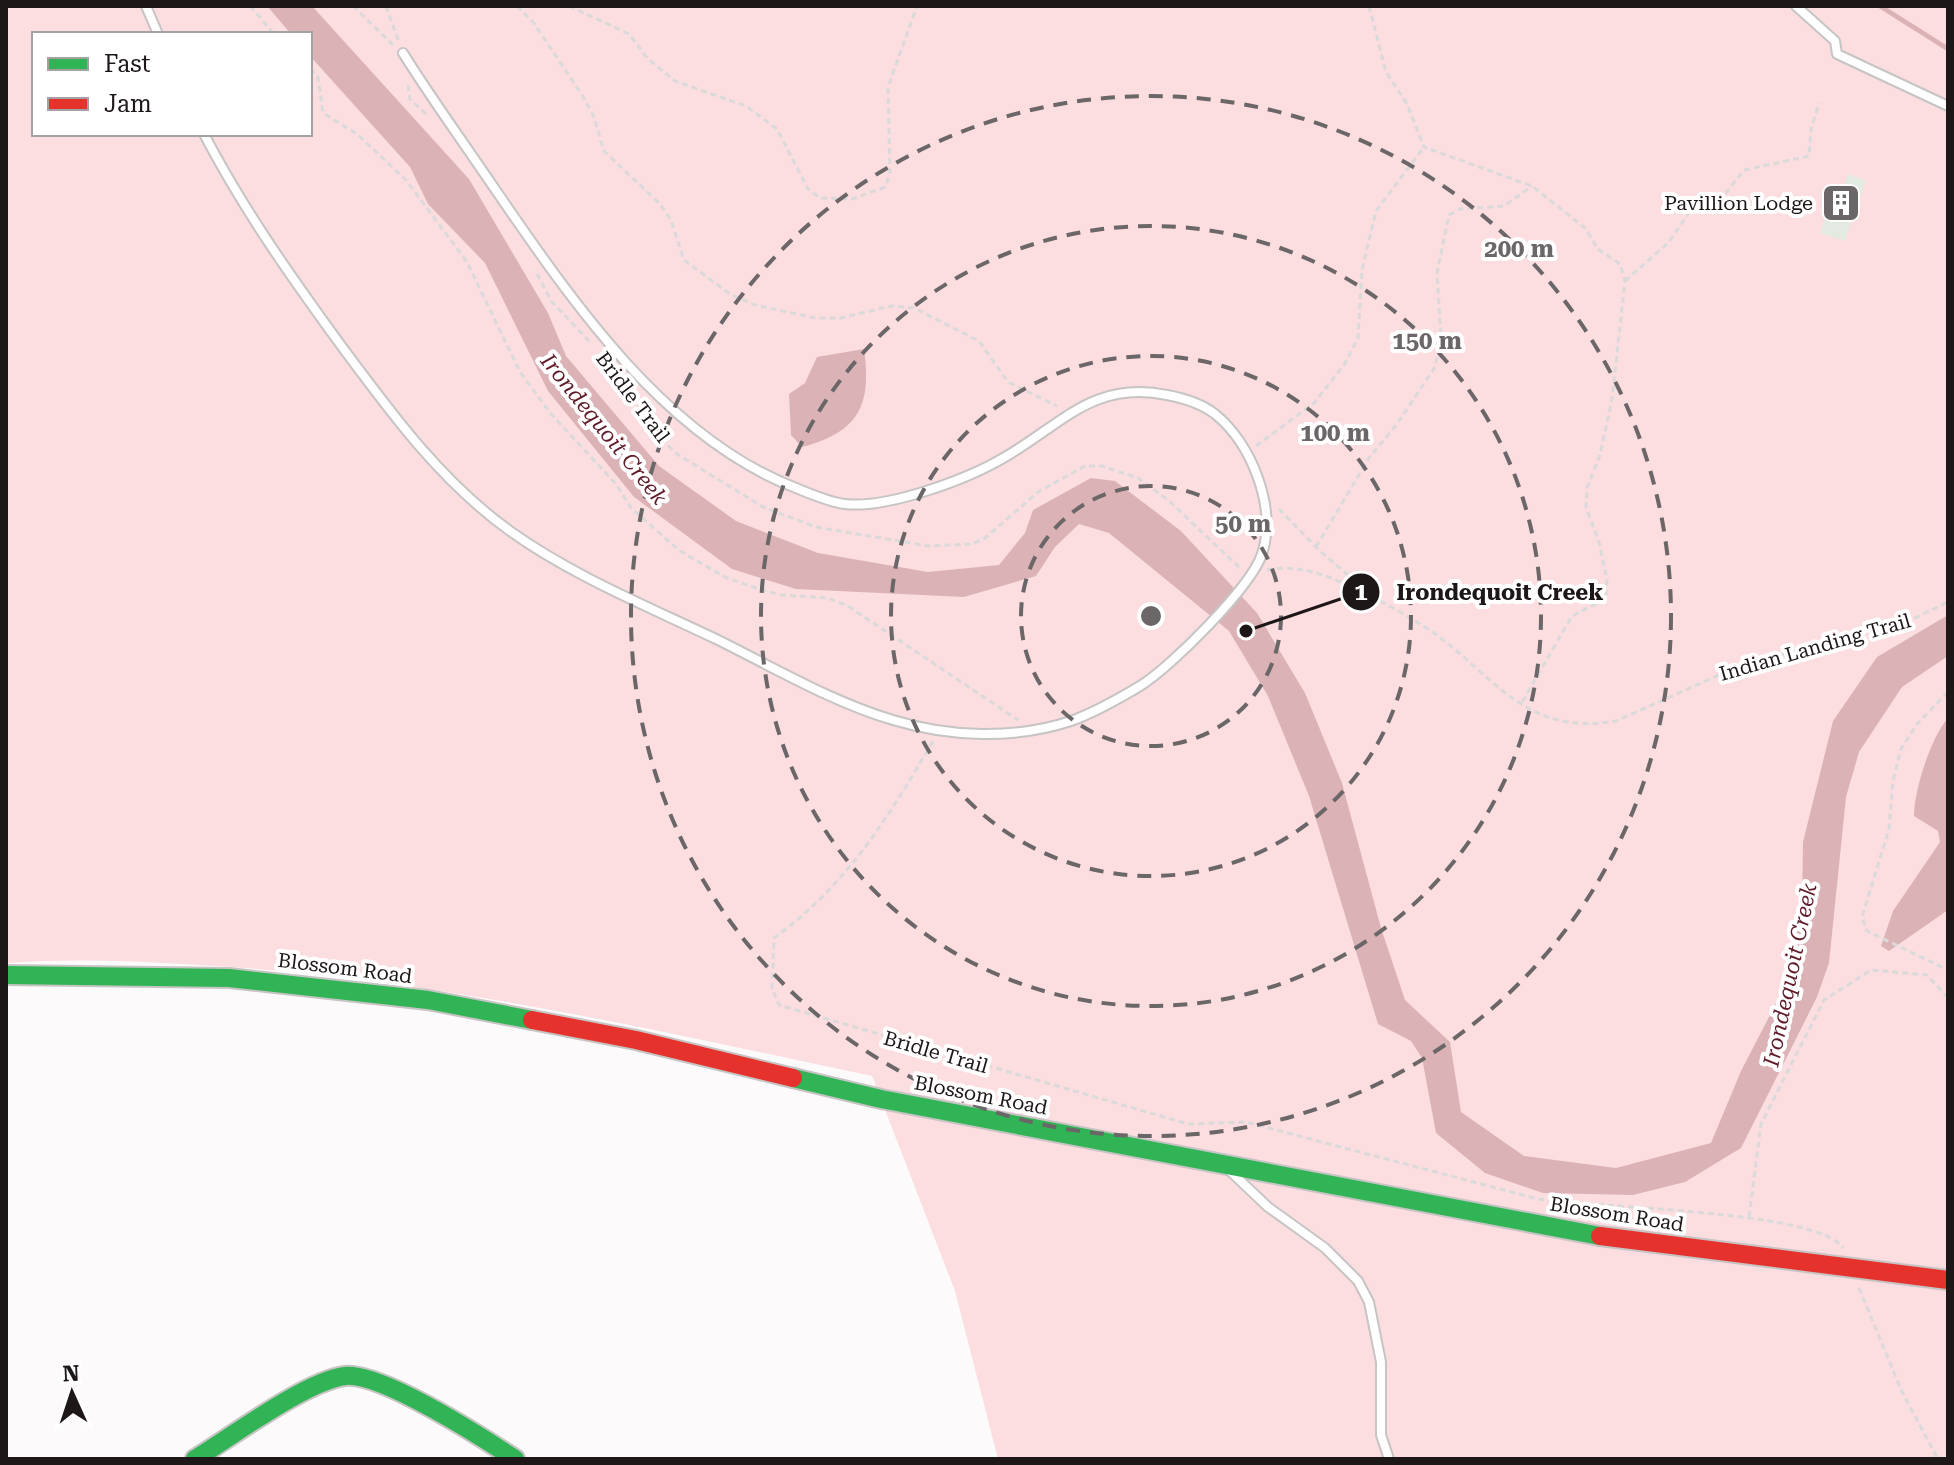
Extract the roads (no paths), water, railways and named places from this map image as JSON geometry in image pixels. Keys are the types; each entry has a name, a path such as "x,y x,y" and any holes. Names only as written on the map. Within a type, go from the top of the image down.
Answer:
{"street":[{"name":"Blossom Road","path":"6,975 111,974 229,978 428,1000 567,1025 881,1099 1607,1237 1948,1280"},
{"path":"195,1459 329,1382 357,1376 481,1437 515,1459"}],"lane":[{"path":"146,6 157,32"},
{"path":"1796,6 1835,41 1837,54 1895,78 1948,106"},
{"path":"205,136 231,186 384,404 422,452 489,515 559,562 880,716 938,733 980,734 1071,721 1143,684 1252,575 1263,550 1267,525 1264,498 1236,437 1213,412 1183,398 1145,391 1122,392 1070,412 1000,461 893,501 846,504 769,478 698,429 659,396 585,313 552,274 403,53"},
{"path":"1221,1162 1268,1207 1325,1248 1358,1281 1369,1302 1381,1362 1381,1435 1389,1459"}],"water":[{"path":"267,6 312,6 469,179 548,313 566,356 659,466 736,521 818,553 928,572 999,565 1025,533 1033,510 1091,478 1115,481 1181,531 1257,613 1305,693 1342,783 1381,928 1405,1000 1450,1042 1461,1112 1524,1156 1616,1168 1711,1143 1741,1071 1783,990 1802,907 1803,842 1833,721 1877,657 1948,615 1948,656 1902,687 1859,752 1846,797 1829,963 1817,997 1741,1148 1685,1182 1633,1195 1543,1193 1485,1173 1436,1133 1422,1058 1411,1041 1378,1024 1309,796 1268,696 1229,631 1109,533 1079,524 1055,547 1036,576 964,597 796,589 732,569 634,497 548,391 485,263 428,204 410,167 312,58 312,32 289,32"},
{"path":"864,349 866,386 857,413 837,433 802,447 791,435 789,394 805,383 817,357"},
{"path":"1948,718 1948,910 1889,951 1881,946 1893,911 1940,842 1938,831 1914,816 1925,764"}],"waterway":[{"path":"1880,6 1948,49"}],"place":[{"name":"Pavillion Lodge","path":"1841,203"},
{"name":"Irondequoit Creek","path":"1246,631"}]}
